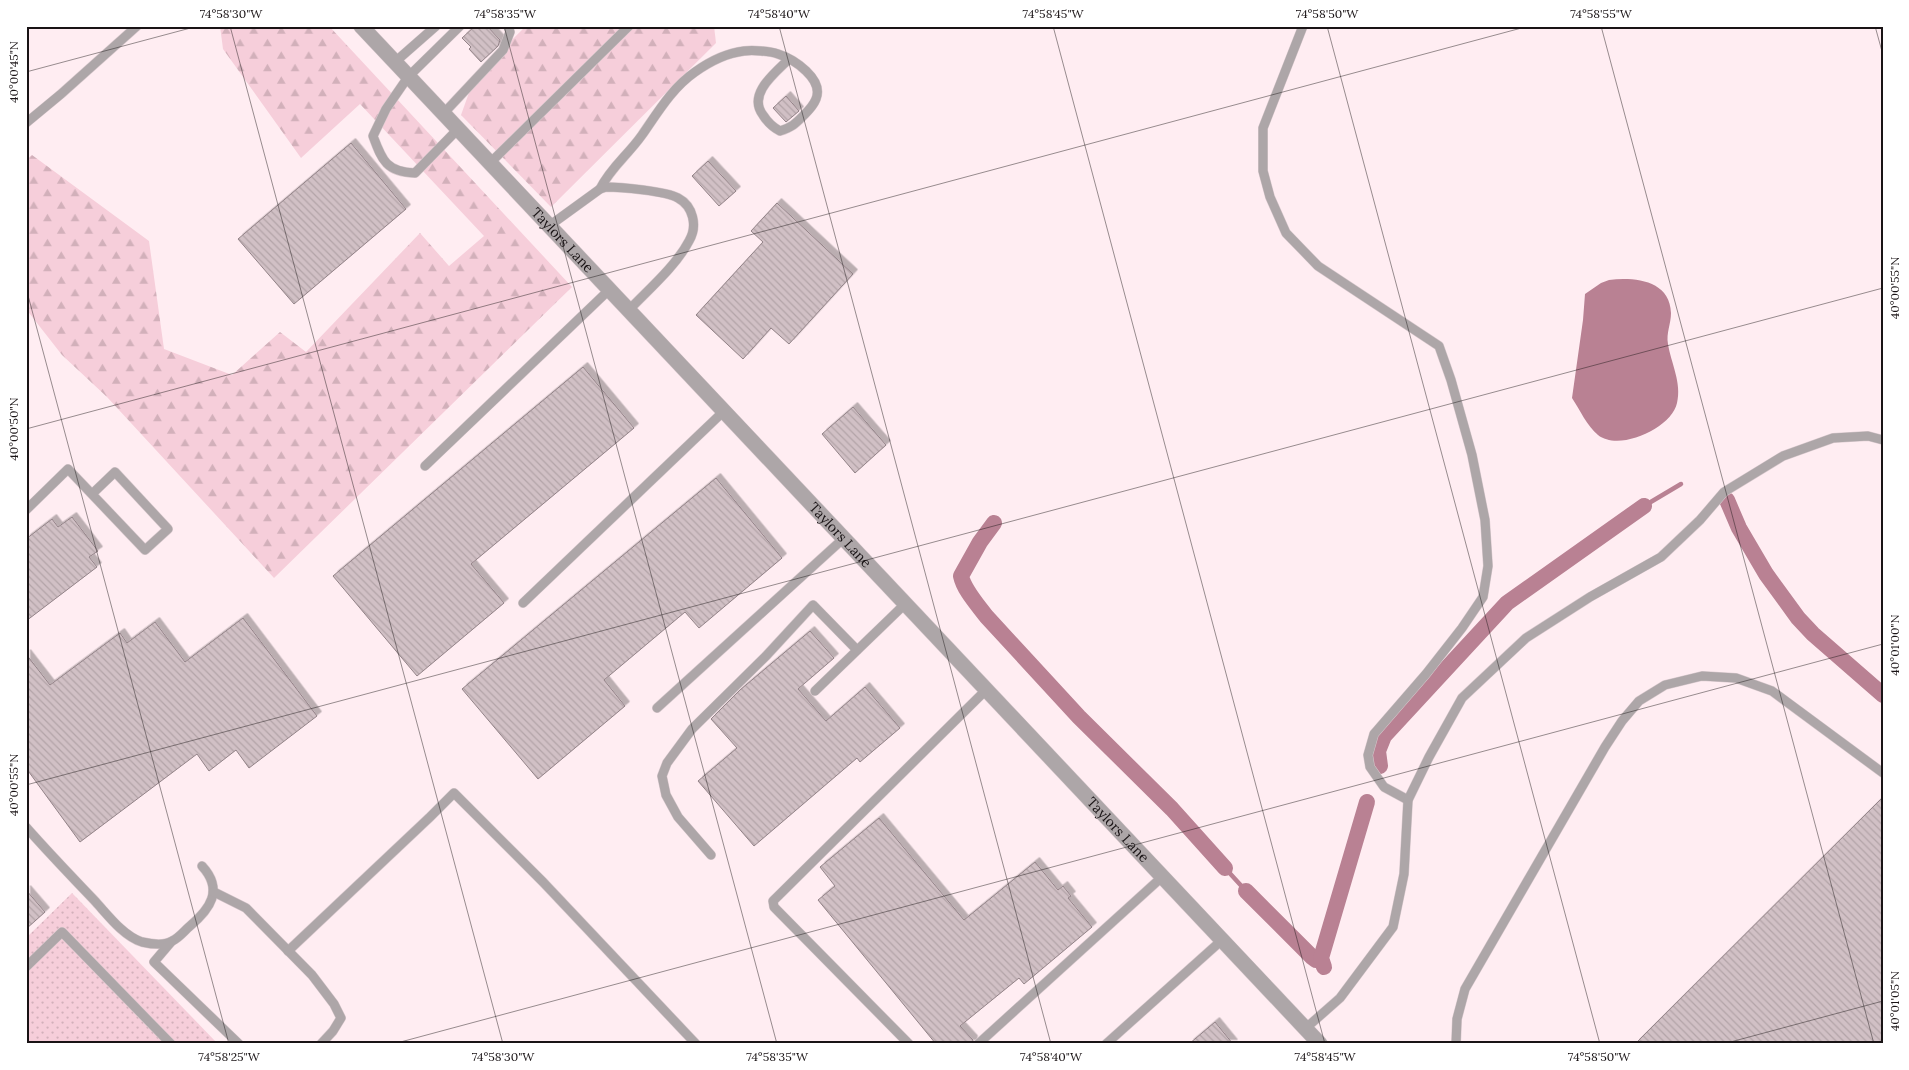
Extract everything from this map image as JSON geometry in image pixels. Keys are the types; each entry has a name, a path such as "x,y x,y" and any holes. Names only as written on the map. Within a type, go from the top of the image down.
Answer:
{"street":[{"name":"Taylors Lane","path":"364,28 408,77 1320,1044"}],"lane":[{"path":"26,123 137,26"},
{"path":"395,62 436,26"},
{"path":"458,129 415,173 400,172 382,159 373,136 386,110 408,77 460,26"},
{"path":"443,114 504,50 510,32 508,26"},
{"path":"490,163 629,26"},
{"path":"1303,26 1263,128 1263,171 1270,197 1286,233 1318,266 1439,346 1472,455 1485,520 1488,566 1483,597 1462,628 1426,674 1374,734 1368,754 1370,767 1384,787 1408,800"},
{"path":"600,189 607,174 640,138 674,90 696,71 723,56 745,51 778,54 789,59 798,64 812,76 817,88 817,98 792,128 780,131 771,126 759,110 757,102 759,93 789,59"},
{"path":"549,226 600,189 612,187 676,197 685,203 694,222 693,233 689,242 629,310"},
{"path":"426,466 609,290"},
{"path":"523,603 724,411"},
{"path":"1306,1028 1340,998 1393,927 1404,874 1408,800 1429,757 1462,698 1526,638 1590,597 1661,558 1700,520 1724,492 1783,456 1833,438 1868,436 1883,440"},
{"path":"26,510 68,469 145,550 168,529 115,472 92,494"},
{"path":"657,708 844,538"},
{"path":"815,691 905,604"},
{"path":"711,855 678,817 666,795 662,776 667,764 692,728 766,656 813,605 857,650"},
{"path":"1456,1044 1457,1019 1465,989 1605,747 1622,721 1639,701 1665,685 1693,678 1702,676 1736,678 1772,691 1883,772"},
{"path":"909,1044 774,906 773,901 986,690"},
{"path":"288,951 454,793 543,882 696,1044"},
{"path":"26,827 129,936 157,944 171,942"},
{"path":"202,866 210,875 214,892 211,904 198,919 171,942 154,962 239,1044"},
{"path":"978,1044 1162,877"},
{"path":"214,892 246,908 312,975 334,1004 341,1018 322,1044"},
{"path":"26,968 62,932 171,1044"},
{"path":"1106,1044 1222,940"}],"green space":[{"path":"220,26 329,26 572,287 274,578 107,397 62,355 26,309 26,160 32,155 149,241 164,349 232,375 280,332 306,352 420,233 449,266 484,236 360,104 301,158 223,49"},
{"path":"526,26 714,26 716,43 551,207 461,115 475,76"},
{"path":"72,893 218,1044 26,1044 26,938"}],"shaded area":[{"path":"1609,280 1639,280 1658,287 1664,294 1669,302 1671,313 1668,332 1669,351 1678,388 1677,403 1673,412 1665,421 1644,435 1619,441 1607,440 1598,435 1587,423 1572,398 1585,294"}],"building":[{"path":"475,26 487,26 500,40 498,46 481,62 462,38"},
{"path":"786,96 799,111 786,122 773,108"},
{"path":"351,143 406,209 294,304 238,239"},
{"path":"708,161 736,191 719,206 692,176"},
{"path":"777,203 853,274 789,344 771,328 743,359 696,315 763,242 751,231"},
{"path":"583,367 634,428 471,564 504,603 417,676 333,576"},
{"path":"853,407 886,445 855,473 822,434"},
{"path":"716,478 782,558 699,628 685,612 604,680 625,706 538,779 462,689"},
{"path":"72,517 98,551 89,557 97,567 26,621 26,539 52,519 58,527"},
{"path":"243,618 317,716 249,768 236,750 209,771 197,754 80,842 26,768 26,654 50,685 120,633 127,643 155,622 185,662"},
{"path":"810,631 834,658 798,689 826,721 865,687 900,728 860,762 857,758 754,846 698,781 737,748 711,719 740,690"},
{"path":"1883,797 1883,1044 1635,1044"},
{"path":"879,818 964,920 1035,862 1058,890 1063,886 1071,896 1068,898 1092,927 1024,984 1019,978 960,1026 973,1040 972,1044 936,1044 818,900 835,886 820,867"},
{"path":"26,890 45,912 26,929"},
{"path":"1215,1022 1233,1044 1189,1044"}],"waterway":[{"path":"1644,506 1681,484"},
{"path":"1727,500 1739,528 1766,574 1798,618 1813,634 1883,695"},
{"path":"1380,766 1378,751 1384,736 1507,603 1644,506"},
{"path":"994,523 980,542 961,576 971,597 986,616 1079,717 1172,809 1225,868"},
{"path":"1324,967 1321,958 1367,802"},
{"path":"1225,868 1246,891"},
{"path":"1246,891 1312,957 1316,960 1321,958"}]}
